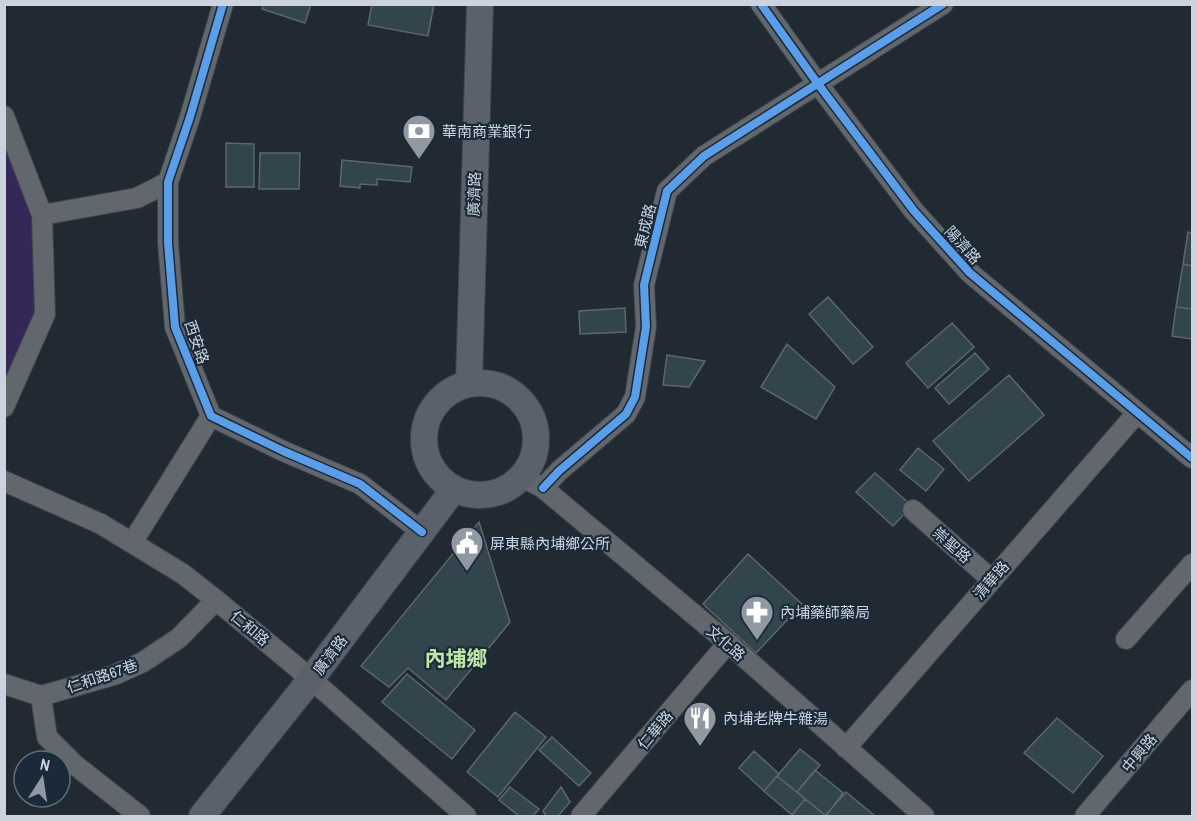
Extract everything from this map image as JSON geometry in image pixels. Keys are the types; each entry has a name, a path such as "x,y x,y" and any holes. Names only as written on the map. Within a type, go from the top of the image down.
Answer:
{"main road":[{"name":"廣濟路","path":"469,383 480,4"},
{"path":"469,383 486,383 503,388 518,397 529,411 535,428 533,483 508,488 490,495 472,495 454,489 438,477 427,460 423,441 425,421 435,404 450,390 469,383"},
{"name":"廣濟路","path":"202,816 311,679 454,489"}],"street":[{"name":"西安路","path":"211,416 175,327 168,243 168,182 190,117 223,4"},
{"name":"陽濟路","path":"761,4 914,211 970,273 1192,458"},
{"name":"東成路","path":"533,483 559,471 626,414 634,397 646,327 644,285 667,191 704,156 943,4"},
{"path":"4,116 42,215 45,314 4,406"},
{"path":"42,215 136,198 168,182"},
{"name":"清華路","path":"846,748 1137,413"},
{"path":"132,543 211,416 283,451 360,484 422,532"},
{"name":"仁和路","path":"4,481 101,524 183,574 311,679 466,816"},
{"name":"文化路","path":"533,483 728,643 924,816"},
{"name":"崇聖路","path":"913,510 992,580"},
{"path":"1126,639 1192,564"},
{"name":"仁和路67巷","path":"41,696 114,675 143,662 179,638 216,600"},
{"name":"仁華路","path":"581,816 728,643"},
{"path":"4,684 41,696 47,737 75,765 140,816"},
{"name":"中興路","path":"1085,816 1192,690"}],"shaded area":[{"path":"5,116 42,215 45,314 5,407"}],"building":[{"path":"263,4 311,4 305,23 262,9"},
{"path":"372,4 434,4 428,36 368,25"},
{"path":"226,143 254,144 254,187 226,187"},
{"path":"260,153 300,153 299,189 259,189"},
{"path":"342,160 412,167 410,182 377,179 377,185 360,184 360,188 340,186"},
{"path":"1188,232 1192,233 1192,266 1183,264"},
{"path":"1183,264 1192,266 1192,309 1176,307"},
{"path":"828,297 873,347 853,364 809,314"},
{"path":"1176,307 1192,309 1192,339 1172,336"},
{"path":"625,308 626,332 580,334 579,311"},
{"path":"952,323 974,347 928,388 906,363"},
{"path":"787,344 835,387 816,419 761,387"},
{"path":"975,353 989,369 949,404 935,388"},
{"path":"667,355 705,361 689,387 663,385"},
{"path":"1009,375 1044,415 969,481 933,441"},
{"path":"918,448 944,469 926,491 900,470"},
{"path":"875,473 912,506 893,526 856,492"},
{"name":"屏東縣內埔鄉公所","path":"479,522 510,622 446,700 408,668 389,687 361,666"},
{"path":"748,554 802,604 756,653 703,604"},
{"path":"407,674 475,730 452,759 382,702"},
{"path":"515,712 546,737 498,797 467,772"},
{"path":"1057,718 1103,756 1073,793 1024,753"},
{"path":"552,737 591,773 579,786 539,750"},
{"path":"800,749 820,765 797,792 777,776"},
{"path":"754,751 779,774 764,791 739,768"},
{"path":"815,770 843,793 826,816 797,792"},
{"path":"777,776 805,799 792,815 764,791"},
{"path":"510,787 539,809 533,816 519,816 499,800"},
{"path":"561,787 570,802 558,816 546,816 543,811"},
{"path":"846,792 875,816 825,816"},
{"path":"805,799 826,816 792,815"}],"cycle path":[{"path":"223,4 190,117 168,182 168,243 175,327 211,416 283,451 360,484 422,532"},
{"path":"761,4 914,211 970,273 1192,458"},
{"path":"543,488 559,471 626,414 635,397 646,327 644,285 667,191 704,156 943,4"}],"place":[{"name":"華南商業銀行","path":"419,160"},
{"name":"屏東縣內埔鄉公所","path":"467,572"},
{"name":"內埔藥師藥局","path":"757,641"},
{"name":"內埔老牌牛雜湯","path":"700,747"}],"district":[{"name":"內埔鄉","path":"456,658"}]}
